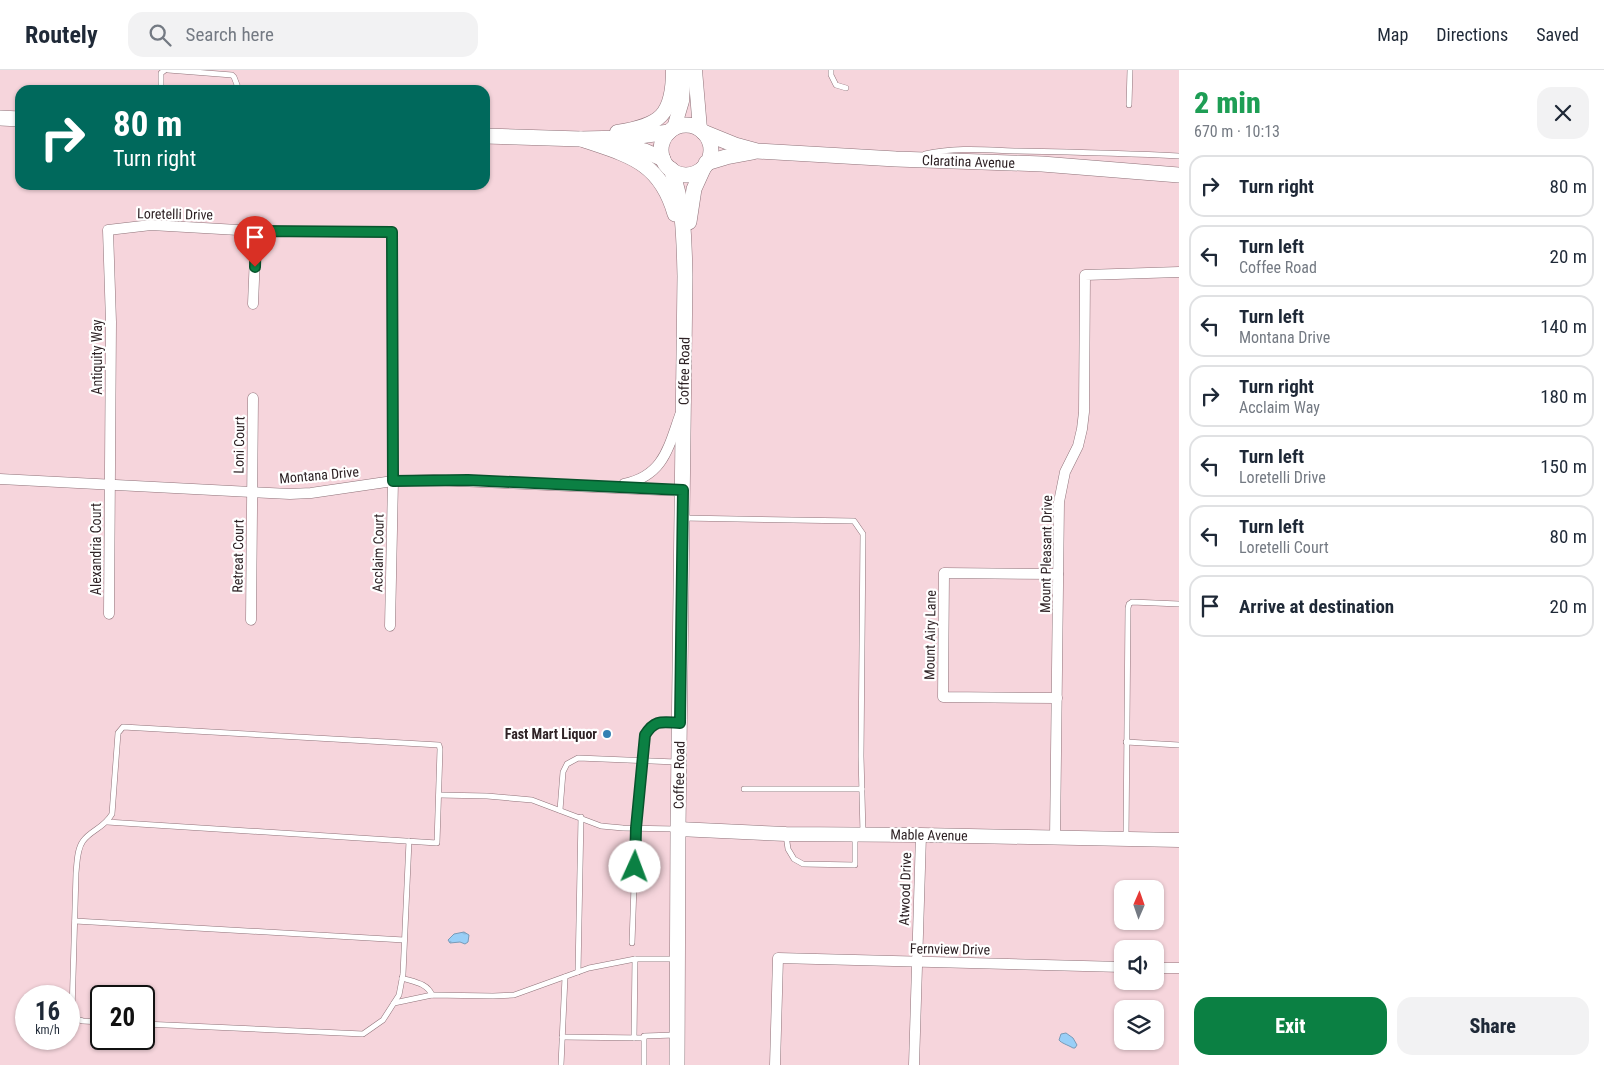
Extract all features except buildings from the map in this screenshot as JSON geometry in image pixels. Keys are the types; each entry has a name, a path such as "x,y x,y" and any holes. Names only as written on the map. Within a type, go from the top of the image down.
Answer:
{"main road":[{"path":"0,118 15,119"},
{"path":"581,139 635,148 682,174 690,174 697,172 705,165 711,153 710,145 701,131 689,125 680,126 666,135 661,151 667,164"},
{"path":"490,136 581,139 624,138 672,130"},
{"name":"Claratina Avenue","path":"701,131 757,151"},
{"path":"581,139 633,158 656,176 671,200 676,218 685,276"},
{"name":"Claratina Avenue","path":"705,165 726,157 757,151 896,159 1042,164 1179,175"},
{"name":"Coffee Road","path":"667,164 677,186 682,210 685,276 678,829 678,1065"},
{"name":"Coffee Road","path":"685,276 694,189 705,165"}],"street":[{"path":"581,139 635,129 649,125 658,119 666,110 670,99 674,70"},
{"path":"672,130 682,100 684,70"},
{"path":"694,70 701,131"},
{"name":"Loretelli Drive","path":"108,230 150,225 256,231 392,232"},
{"name":"Antiquity Way","path":"108,230 111,322 109,484"},
{"path":"254,304 256,231"},
{"name":"Acclaim Court","path":"390,626 393,481 392,232"},
{"name":"Mount Pleasant Drive","path":"1055,838 1059,502 1066,472 1078,446 1084,412 1085,276 1179,272"},
{"name":"Loni Court","path":"252,492 253,398"},
{"name":"Montana Drive","path":"611,487 633,482 646,476 661,463 684,405"},
{"name":"Montana Drive","path":"0,479 290,494 393,481 468,480 683,490"},
{"name":"Alexandria Court","path":"109,484 109,614"},
{"name":"Retreat Court","path":"251,620 252,492"},
{"name":"Mount Airy Lane","path":"1057,698 943,697 944,573 1058,574"},
{"name":"Mable Avenue","path":"678,829 786,834 1179,840"},
{"name":"Atwood Drive","path":"914,1065 920,835"},
{"name":"Fernview Drive","path":"775,1065 778,958 1114,967"},
{"path":"1164,968 1179,968"}],"lane":[{"path":"161,85 161,73 166,70 232,74 237,85"},
{"path":"831,70 831,75 836,85 846,88"},
{"path":"1129,105 1130,70"},
{"path":"896,159 940,150 1104,152 1179,156"},
{"path":"683,518 854,520 863,534 862,789 855,865 803,864 794,859 788,849 786,834"},
{"path":"1126,839 1128,608 1132,602 1179,604"},
{"path":"632,943 636,828 645,735 650,727 657,722 680,723"},
{"path":"90,1021 76,1019 72,1012 77,857 82,842 107,822 112,814 118,733 123,727 439,745 440,749 437,843 107,822"},
{"path":"1126,742 1179,745"},
{"path":"560,810 563,772 568,764 578,758 679,762"},
{"path":"744,789 862,789"},
{"path":"439,795 487,796 532,800 601,826 678,829"},
{"path":"578,972 581,817"},
{"path":"155,1025 363,1034 383,1020 399,995 402,978 409,841"},
{"path":"75,921 404,940"},
{"path":"634,1038 635,959"},
{"path":"394,1003 432,994 514,995 589,968 635,959 679,960"},
{"path":"561,1065 565,977"},
{"path":"402,978 420,983 429,989 432,994"},
{"path":"562,1037 644,1038 644,1036 678,1035"},
{"path":"644,1038 644,1065"}],"water":[{"path":"464,932 469,935 468,942 465,944 460,942 450,943 448,940 454,934"},
{"path":"1066,1033 1073,1038 1077,1045 1075,1048 1059,1040 1061,1034"}],"place":[{"name":"Fast Mart Liquor","path":"607,734"}],"route":[{"path":"255,267 256,231 392,232 393,481 468,480 683,490 680,723 657,722 650,727 645,735 636,828 635,867"}]}
